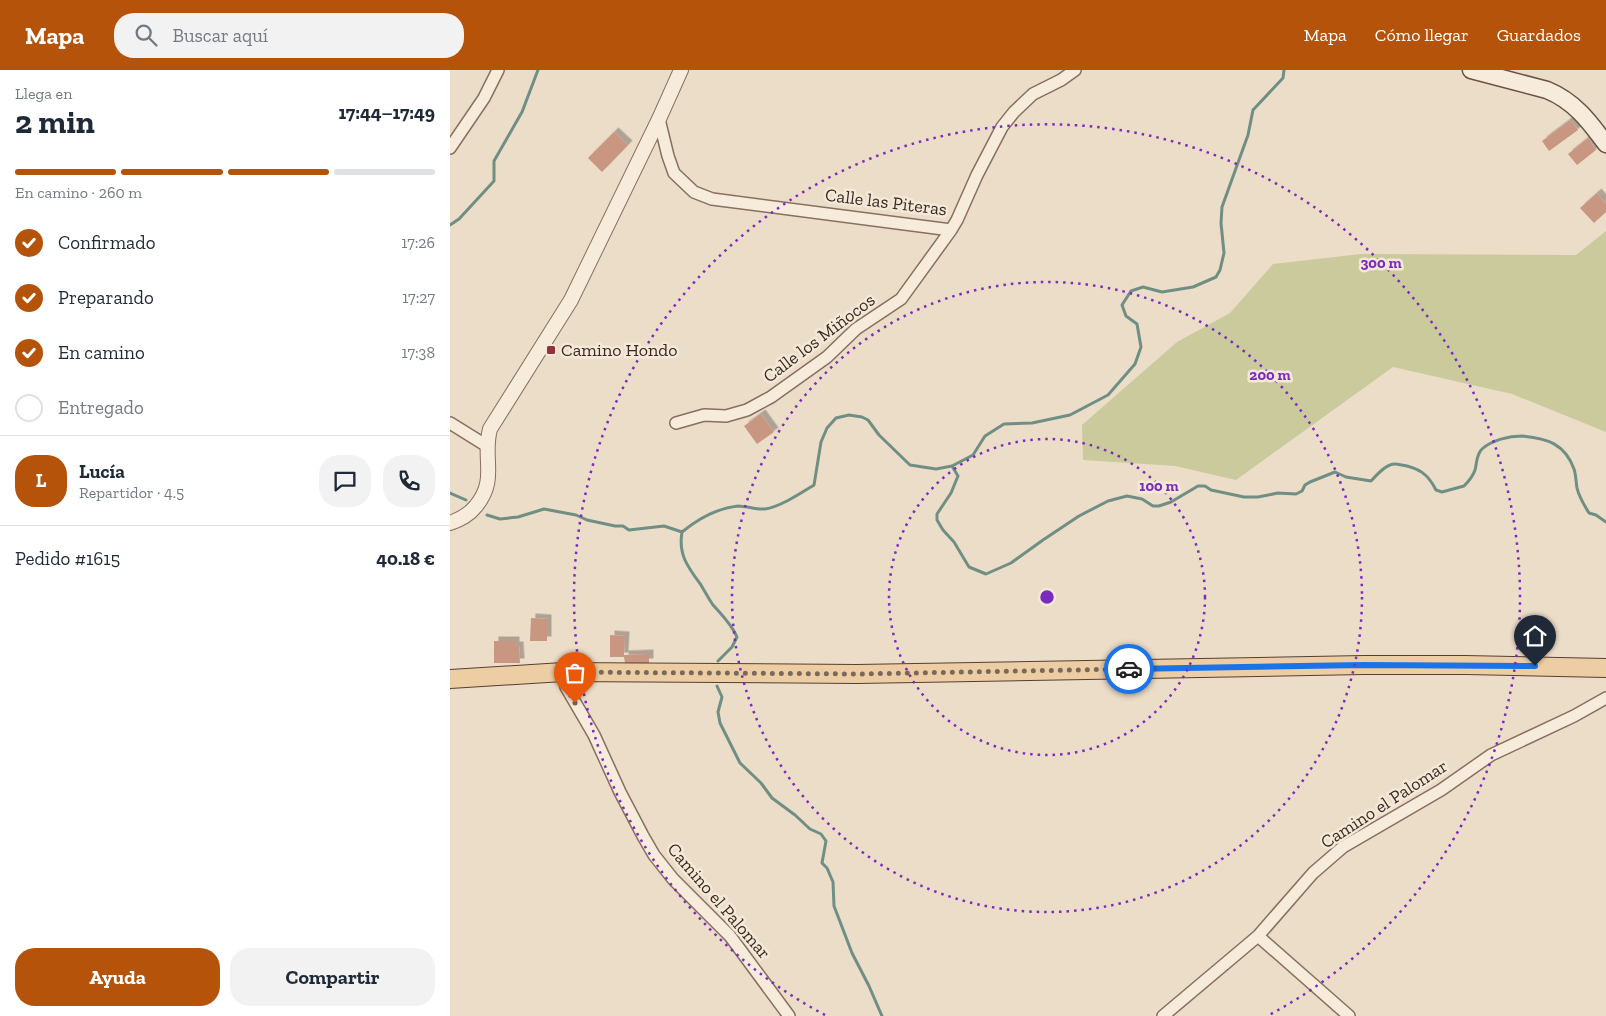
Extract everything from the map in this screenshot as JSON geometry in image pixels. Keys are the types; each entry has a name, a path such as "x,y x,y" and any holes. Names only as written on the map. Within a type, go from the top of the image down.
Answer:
{"main road":[{"path":"1471,70 1556,94 1583,114 1606,144"},
{"path":"450,679 563,672 857,674 1364,665 1606,668"}],"street":[{"path":"450,148 484,98 498,70"},
{"path":"450,523 470,513 484,496 489,478 487,446 490,429 571,300 681,70"},
{"name":"Calle las Piteras","path":"659,119 674,172 694,192 712,199 951,230 1002,127 1014,112 1033,94 1061,80 1075,70"},
{"name":"Calle los Miñocos","path":"676,423 704,414 726,416 747,410 771,397 827,357 856,329 901,299 951,230"},
{"path":"450,423 487,446"},
{"name":"Camino el Palomar","path":"563,672 566,687 594,735 620,792 654,855 673,879 730,936 789,1016"},
{"name":"Camino el Palomar","path":"1163,1016 1258,936 1313,873 1343,847 1441,790 1491,755 1574,716 1606,698"},
{"path":"1258,936 1349,1016"}],"green space":[{"path":"1606,231 1606,432 1512,394 1393,367 1236,480 1175,466 1083,460 1082,425 1177,342 1230,313 1273,264 1361,254 1576,255"}],"building":[{"path":"1570,120 1578,130 1549,151 1542,141"},
{"path":"614,132 628,145 602,172 588,158"},
{"path":"1588,138 1596,150 1577,165 1568,154"},
{"path":"1597,193 1606,204 1606,212 1594,223 1580,208"},
{"path":"761,414 774,432 757,444 744,426"},
{"path":"531,618 547,619 547,641 530,641"},
{"path":"610,635 625,636 624,655 649,654 649,663 625,663 624,657 610,657"},
{"path":"494,641 515,641 515,646 519,646 520,663 494,663"}],"waterway":[{"path":"450,225 459,219 494,181 494,161 522,112 538,70"},
{"path":"487,515 500,519 518,517 544,509 576,515 587,520 623,526 629,530 664,526 682,532 701,519 716,512 738,506 762,509 771,508 814,485 821,442 827,428 836,418 849,415 868,420 879,435 910,465 936,469 952,466 973,455 985,436 1004,424 1032,423 1070,415 1108,395 1135,364 1141,347 1137,324 1126,316 1122,305 1131,291 1143,287 1162,292 1193,287 1216,277 1220,270 1224,253 1221,223 1222,207 1248,135 1253,110 1283,78 1284,70"},
{"path":"952,466 958,476 951,493 937,514 937,520 954,542 969,567 986,574 1011,563 1079,516 1108,501 1127,496 1142,499 1153,506 1159,506 1171,502 1198,486 1205,486 1211,490 1244,497 1258,497 1278,493 1296,494 1302,491 1305,485 1310,482 1335,472 1346,477 1371,481 1391,464 1408,466 1418,470 1430,480 1436,490 1442,492 1466,484 1474,472 1479,454 1486,446 1501,439 1517,436 1539,438 1560,448 1566,454 1574,469 1578,491 1587,510 1606,522"},
{"path":"450,493 466,500"},
{"path":"682,532 681,547 688,566 713,605 730,624 737,637 732,647 718,661"},
{"path":"717,686 722,697 718,712 720,723 740,763 761,783 772,798 810,829 821,834 826,841 822,863 827,868 833,882 834,906 852,953 882,1016"}],"way so far":[{"path":"575,703 566,687 563,672 857,674 1129,669"}],"place":[{"name":"Camino Hondo","path":"551,350"}],"route":[{"path":"1129,669 1364,665 1535,666"}]}
